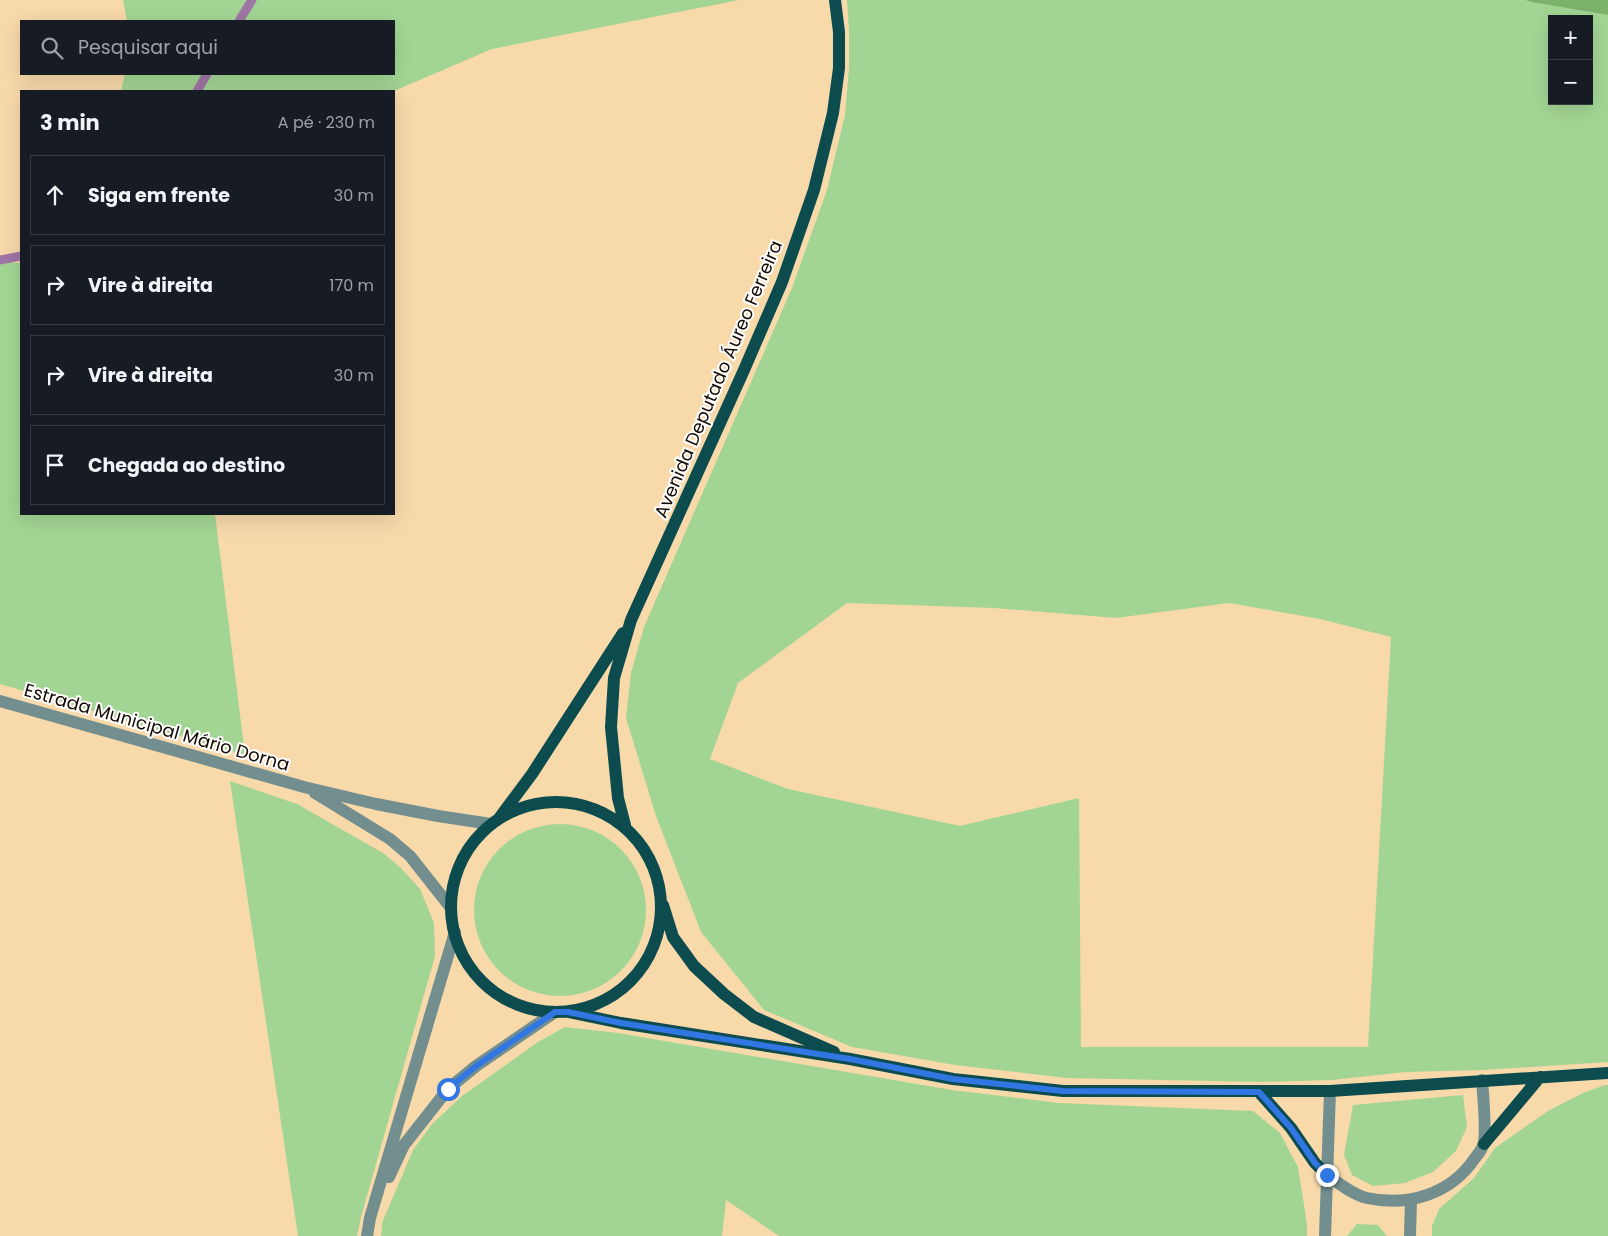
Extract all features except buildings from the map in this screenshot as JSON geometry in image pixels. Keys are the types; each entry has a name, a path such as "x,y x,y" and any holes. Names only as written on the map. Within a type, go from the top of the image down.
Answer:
{"main road":[{"name":"Avenida Deputado Áureo Ferreira","path":"625,825 618,798 611,727 614,678 631,620 782,282 814,190 833,113 839,68 835,0"},
{"name":"Avenida Deputado Áureo Ferreira","path":"631,620 532,774 495,820 469,847 456,876 451,908 454,932 463,956 478,977 497,994 519,1006 544,1012 561,1012 850,1059"},
{"path":"495,820 542,801 586,804 625,825 652,859 662,902 673,937 694,966 724,994 754,1017 850,1059 953,1079 1063,1091 1330,1091 1608,1073"},
{"path":"561,1012 606,1000 637,976 656,941 662,902"},
{"path":"1484,1144 1540,1077"},
{"path":"1259,1092 1291,1128 1315,1163 1327,1175"}],"street":[{"name":"Estrada Municipal Mário Dorna","path":"0,701 304,786"},
{"path":"304,786 376,804 438,816 495,820"},
{"path":"304,786 390,840 410,856 451,908"},
{"path":"367,1236 370,1218 454,932"},
{"path":"370,1218 404,1145 448,1089 476,1066 561,1012"},
{"path":"1327,1175 1366,1198 1411,1200 1441,1191 1467,1171 1484,1144 1482,1080"},
{"path":"1325,1236 1330,1091"},
{"path":"1410,1236 1411,1200"}],"green space":[{"path":"123,0 739,0 492,49 395,91 121,90 125,75 395,75 395,20 127,20"},
{"path":"847,0 1525,0 1608,15 1608,1062 1484,1070 1406,1072 1332,1080 1260,1082 1067,1078 955,1065 852,1047 764,1010 701,932 656,816 626,718 631,673 644,627 792,288 827,190 845,115 849,69","holes":["847,603 994,608 1116,618 1229,603 1320,619 1391,637 1368,1047 1081,1047 1079,798 960,826 788,789 710,759 738,683"]},
{"path":"1525,0 1608,0 1608,15 1532,2"},
{"path":"0,262 20,263 20,515 215,515 245,755 0,684"},
{"path":"230,781 297,804 383,853 401,868 420,889 434,923 435,956 357,1236 298,1236"},
{"path":"560,824 577,826 593,831 621,849 639,877 644,893 646,910 644,927 639,943 621,971 593,989 577,994 560,996 543,994 527,989 499,971 481,943 476,927 474,910 476,893 481,877 499,849 527,831 543,826"},
{"path":"565,1027 618,1033 952,1090 1059,1103 1253,1111 1280,1133 1298,1167 1307,1224 1307,1236 779,1236 726,1200 722,1236 381,1236 382,1223 413,1150 432,1124 462,1096 538,1042"},
{"path":"1608,1085 1608,1236 1432,1236 1432,1226 1439,1209 1474,1178 1495,1148 1548,1111 1583,1093"},
{"path":"1463,1095 1467,1127 1456,1151 1433,1172 1405,1183 1373,1186 1352,1175 1344,1155 1353,1105"},
{"path":"1357,1224 1378,1225 1387,1236 1347,1236"}],"waterway":[{"path":"240,20 252,0"},
{"path":"198,90 206,75"},
{"path":"0,260 20,256"}],"route":[{"path":"448,1089 476,1066 555,1012 568,1012 621,1023 850,1059 953,1079 1063,1091 1259,1092 1291,1128 1315,1163 1327,1175"}]}
